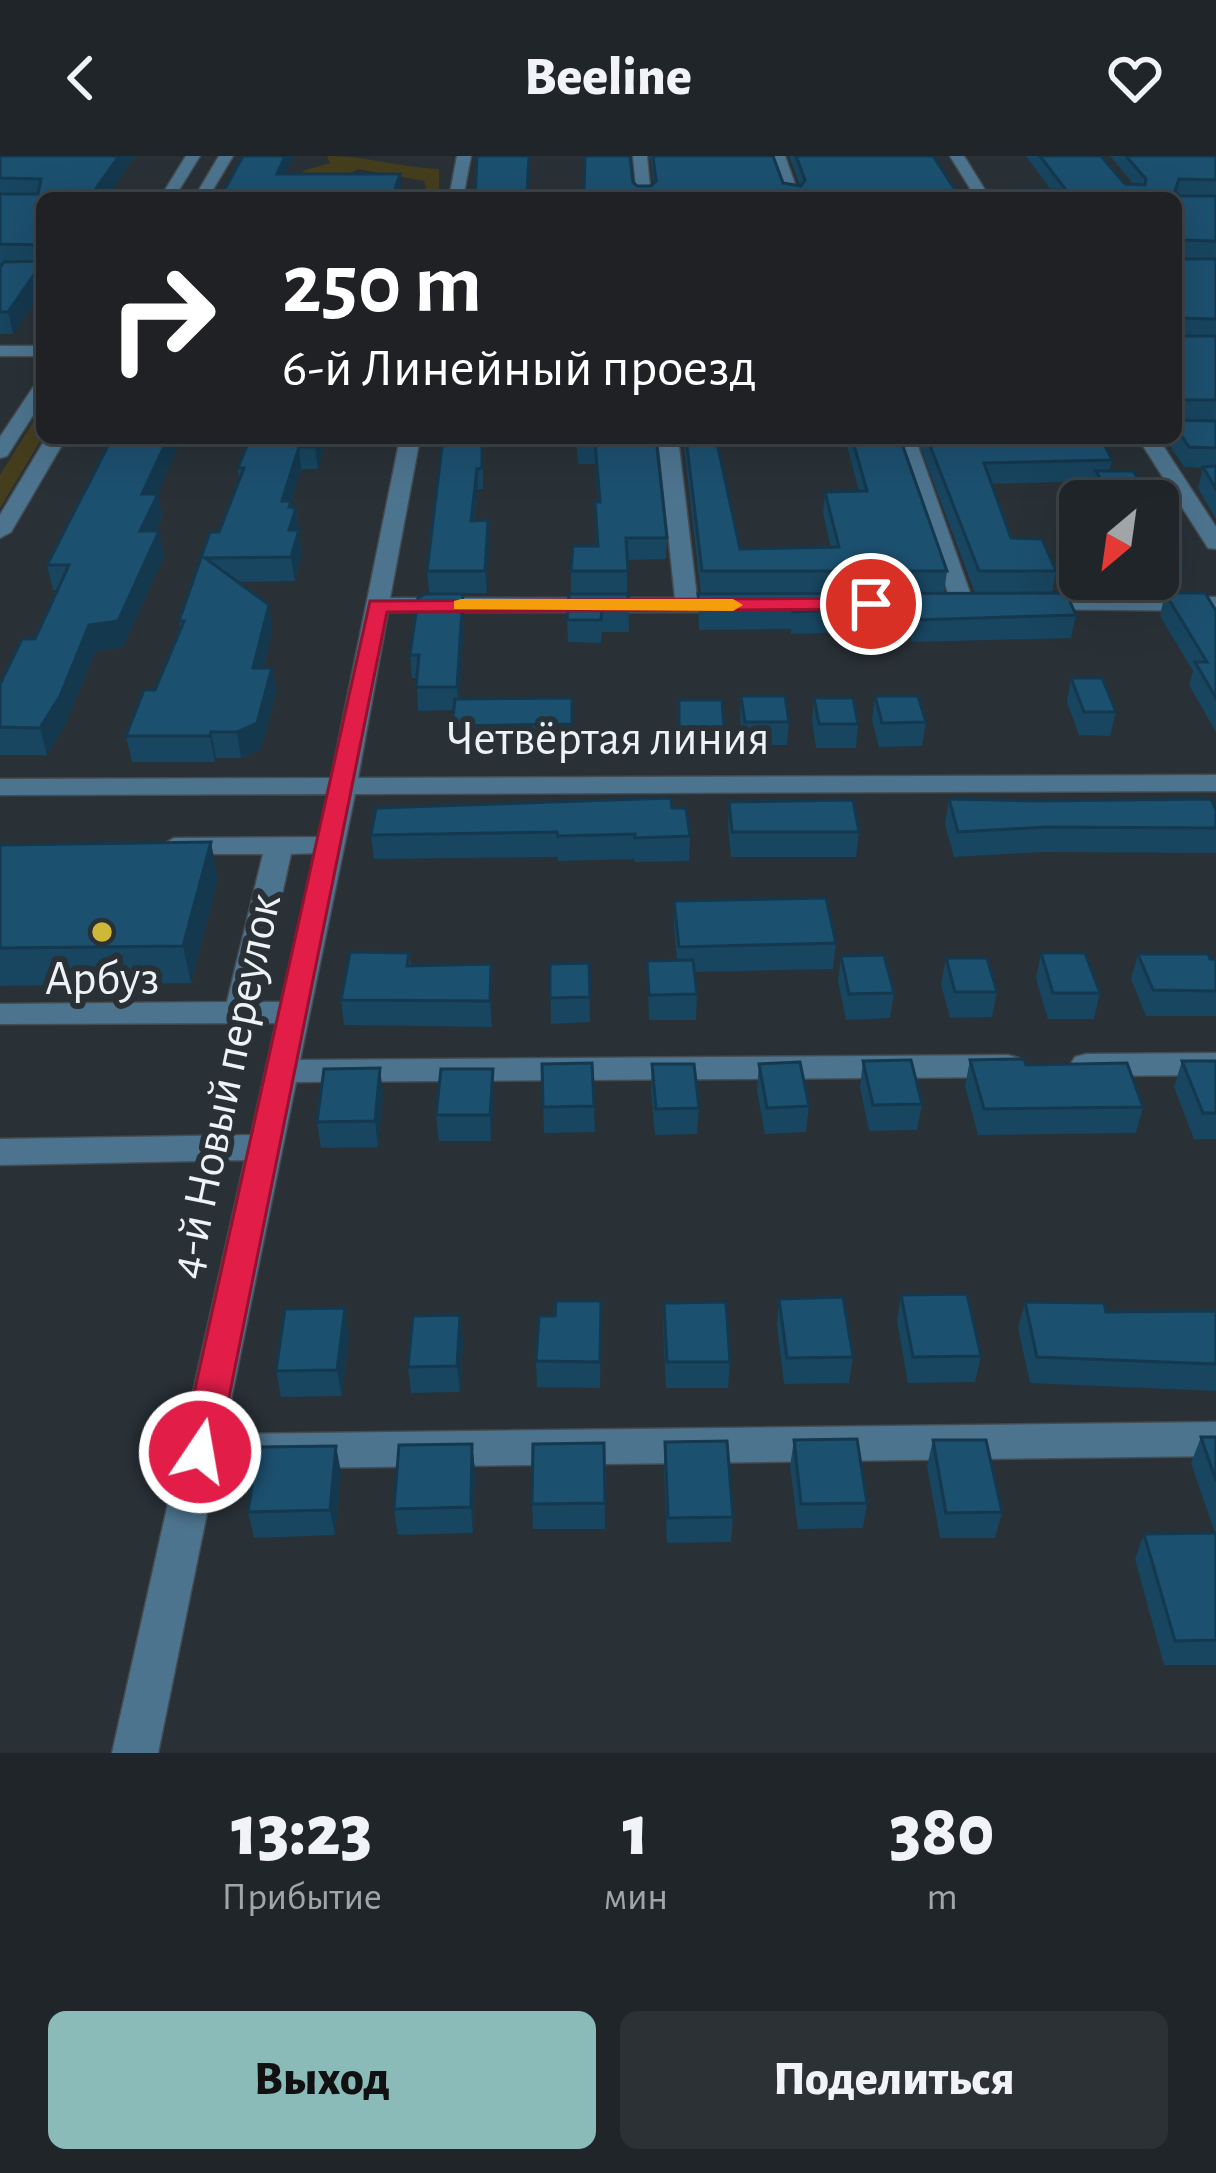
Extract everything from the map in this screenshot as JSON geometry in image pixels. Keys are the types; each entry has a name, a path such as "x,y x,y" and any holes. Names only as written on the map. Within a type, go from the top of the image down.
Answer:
{"street":[{"path":"171,192 193,156"},
{"path":"205,192 226,156"},
{"path":"457,192 464,156"},
{"path":"640,156 643,192"},
{"path":"778,156 791,192"},
{"path":"957,156 979,192"},
{"path":"0,351 36,351"},
{"path":"2,446 36,399"},
{"path":"0,532 52,444"},
{"name":"4-й Новый переулок","path":"135,1753 343,786 409,444"},
{"path":"669,444 687,605"},
{"path":"908,444 975,604 1216,604"},
{"path":"1154,444 1186,478 1216,543"},
{"path":"378,605 756,604"},
{"name":"Четвёртая линия","path":"0,787 1216,783"},
{"path":"240,1012 279,845"},
{"path":"140,846 330,845"},
{"path":"0,1014 294,1012"},
{"path":"282,1071 1216,1064"},
{"path":"0,1152 266,1147"},
{"path":"200,1452 1216,1439"}],"shaded area":[{"path":"327,156 439,169 439,192 427,192 424,181 358,169 336,181 308,181 302,171 330,163"},
{"path":"36,418 38,444 0,508 0,475"}],"building":[{"path":"0,156 119,156 93,192 38,192 41,179 0,178"},
{"path":"243,156 285,156 277,174 400,174 394,192 223,192"},
{"path":"477,156 529,156 527,192 475,192"},
{"path":"585,156 630,156 633,182 651,186 656,181 653,156 773,156 783,183 801,186 805,180 796,156 933,156 956,191 962,191 584,192"},
{"path":"1040,156 1101,156 1125,184 1145,185 1146,179 1126,156 1216,156 1216,180 1179,179 1176,192 1015,190 1066,190"},
{"path":"0,194 36,194 36,245 0,244"},
{"path":"1182,196 1216,196 1216,241 1182,240"},
{"path":"1182,259 1216,259 1216,319 1182,318"},
{"path":"36,261 36,272 8,312 0,312 0,267 4,262"},
{"path":"1182,336 1216,336 1216,400 1182,400"},
{"path":"1182,420 1216,421 1216,448 1189,447 1182,436"},
{"path":"109,444 165,444 142,494 158,494 140,531 159,531 118,621 89,625 60,696 40,728 0,727 0,684 22,639 35,639 69,565 47,565"},
{"path":"248,444 316,444 299,447 282,501 291,501 289,507 296,508 289,530 299,530 291,557 205,558 269,605 253,668 272,668 257,723 210,736 126,736 144,690 155,690 184,621 179,621 210,532 219,532 244,468 238,468"},
{"path":"442,444 482,444 471,521 488,520 485,571 427,571"},
{"path":"595,444 657,444 667,538 626,538 628,571 571,571 573,546 598,546 595,502 600,502"},
{"path":"687,444 717,444 740,549 839,547 825,492 867,491 854,444 902,444 947,571 702,571"},
{"path":"929,444 1104,444 1112,460 984,463 1011,538 1042,539 1056,571 979,571"},
{"path":"1216,466 1216,489 1203,467"},
{"path":"1096,471 1133,471 1139,480 1101,480"},
{"path":"1059,593 1059,600 1069,600 1076,615 915,620 911,607 793,612 792,607 700,608 698,594"},
{"path":"1179,593 1205,593 1216,611 1216,698 1195,662 1207,662 1169,600 1179,600"},
{"path":"463,594 457,687 416,687 419,655 410,655 418,598"},
{"path":"569,594 628,594 629,610 602,609 601,620 567,620"},
{"path":"1071,678 1102,678 1116,712 1084,712"},
{"path":"741,696 785,696 789,722 745,722"},
{"path":"875,696 918,696 926,722 882,723"},
{"path":"572,698 572,724 452,726 455,699"},
{"path":"814,698 853,698 858,724 819,724"},
{"path":"679,700 722,700 724,727 679,727"},
{"path":"671,798 672,808 686,808 690,836 371,835 376,808"},
{"path":"949,799 1211,799 1216,828 1046,827 958,832"},
{"path":"853,800 859,832 732,832 729,802"},
{"name":"Арбуз","path":"211,842 183,946 0,948 0,845"},
{"path":"826,898 836,943 679,947 674,901"},
{"path":"350,952 409,953 407,966 491,964 490,1001 341,1000"},
{"path":"1041,953 1085,953 1100,993 1053,993"},
{"path":"1138,954 1208,954 1216,959 1216,991 1153,990"},
{"path":"884,955 894,993 849,994 841,956"},
{"path":"946,958 987,958 997,992 955,992"},
{"path":"693,960 697,994 649,995 647,961"},
{"path":"589,963 590,997 550,998 550,964"},
{"path":"1024,1059 1026,1065 1127,1063 1143,1107 984,1109 970,1060"},
{"path":"911,1060 922,1104 873,1105 863,1061"},
{"path":"1182,1061 1216,1061 1216,1113 1203,1113"},
{"path":"800,1062 809,1106 767,1108 759,1064"},
{"path":"592,1063 594,1106 543,1107 542,1064"},
{"path":"652,1064 694,1064 699,1108 656,1109"},
{"path":"380,1068 375,1121 317,1122 324,1069"},
{"path":"441,1069 493,1069 490,1115 436,1115"},
{"path":"967,1294 981,1356 913,1357 901,1295"},
{"path":"843,1297 853,1357 787,1358 779,1299"},
{"path":"556,1301 601,1301 600,1362 536,1361 539,1316 555,1316"},
{"path":"726,1302 730,1362 667,1362 664,1303"},
{"path":"1025,1302 1104,1303 1106,1312 1216,1311 1216,1364 1037,1357"},
{"path":"345,1308 337,1370 276,1371 285,1309"},
{"path":"460,1315 457,1366 408,1367 413,1316"},
{"path":"1201,1437 1216,1437 1216,1481"},
{"path":"857,1439 867,1503 801,1504 794,1440"},
{"path":"933,1440 986,1440 1002,1512 946,1513"},
{"path":"727,1441 733,1517 668,1518 665,1442"},
{"path":"604,1443 605,1503 532,1504 533,1444"},
{"path":"472,1444 471,1507 394,1509 399,1445"},
{"path":"336,1446 330,1510 248,1512 258,1447"},
{"path":"1216,1533 1216,1640 1175,1641 1144,1534"}],"slow traffic":[{"path":"461,605 733,605"}],"place":[{"name":"Арбуз","path":"102,932"}],"route":[{"path":"200,1452 378,605 871,604"}]}
